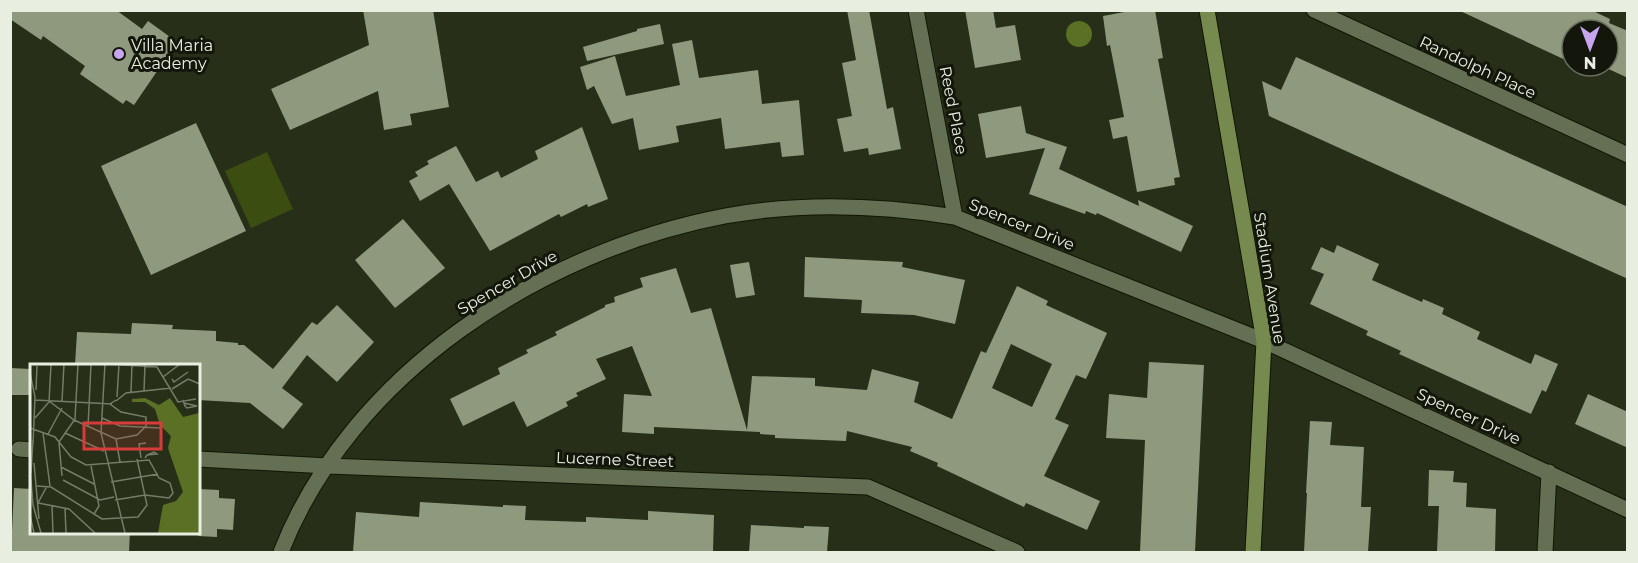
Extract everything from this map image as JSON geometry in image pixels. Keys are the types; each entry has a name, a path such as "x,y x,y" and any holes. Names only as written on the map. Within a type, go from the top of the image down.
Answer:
{"street":[{"name":"Reed Place","path":"916,10 955,217"},
{"name":"Stadium Avenue","path":"1207,10 1264,341 1253,552"},
{"name":"Randolph Place","path":"1314,10 1628,155"},
{"name":"Spencer Drive","path":"281,552 307,498 363,417 409,372 460,330 513,295 563,269 616,246 670,229 726,216 789,208 848,206 905,209 955,217 1264,341 1628,510"},
{"name":"Lucerne Street","path":"200,459 868,487 1017,552"},
{"path":"1545,552 1549,472"}],"shaded area":[{"path":"1079,21 1089,24 1092,34 1089,44 1079,47 1069,44 1066,34 1069,24"},
{"path":"267,152 293,209 251,228 225,171"}],"building":[{"name":"Villa Maria Academy","path":"10,10 116,10 142,29 148,21 177,42 134,105 126,100 123,104 80,74 85,66 43,36 41,40 10,19"},
{"path":"363,10 433,10 449,107 410,114 412,125 384,130 378,91 290,130 271,89 369,45"},
{"path":"847,10 869,10 887,109 893,107 901,149 869,155 868,148 844,152 837,119 852,116 842,63 856,60"},
{"path":"965,10 993,10 996,28 1015,25 1021,60 975,68"},
{"path":"1135,10 1155,10 1163,58 1158,59 1180,177 1174,178 1175,185 1137,192 1127,136 1113,139 1109,120 1124,117 1110,45 1107,46 1103,16"},
{"path":"1458,10 1591,10 1608,18 1560,18 1560,57"},
{"path":"660,24 664,44 587,61 583,47"},
{"path":"1620,28 1628,31 1628,78 1620,74"},
{"path":"692,40 699,78 758,70 762,104 799,100 804,155 782,157 780,142 725,149 721,118 676,126 679,142 639,150 633,118 612,124 594,86 587,90 580,67 615,56 626,96 680,85 672,44"},
{"path":"1296,57 1628,207 1628,279 1269,116 1262,81 1281,90"},
{"path":"1021,106 1026,133 1067,147 1059,169 1139,206 1138,200 1193,226 1181,252 1097,213 1096,215 1086,211 1085,214 1029,194 1045,148 986,158 978,114"},
{"path":"196,123 246,231 151,275 101,166"},
{"path":"582,127 608,199 588,207 587,204 561,217 559,214 490,251 449,184 420,201 409,181 418,176 415,172 429,164 427,161 456,146 476,182 498,171 501,178 538,159 535,151"},
{"path":"403,219 445,268 395,308 355,260"},
{"path":"1337,245 1379,264 1372,280 1422,302 1423,299 1444,308 1442,314 1480,332 1477,339 1531,364 1535,354 1558,364 1546,392 1542,390 1531,414 1399,354 1401,351 1366,335 1368,331 1310,304 1324,274 1311,269 1321,247 1334,253"},
{"path":"805,257 903,262 902,267 965,280 955,324 914,315 861,313 862,300 804,297"},
{"path":"749,262 755,295 736,298 730,265"},
{"path":"676,268 691,313 711,308 747,430 752,376 815,378 815,386 867,390 872,369 919,382 914,402 952,419 981,351 986,353 1017,286 1048,301 1046,305 1107,333 1086,379 1076,375 1055,419 1069,425 1044,476 1100,501 1087,530 1026,503 1024,507 937,466 938,463 910,451 912,447 847,431 846,441 775,438 775,435 760,434 760,432 654,427 654,434 622,432 624,394 652,396 632,346 596,359 606,379 576,393 578,396 566,402 568,406 527,427 514,401 463,426 450,399 500,374 498,368 528,353 526,350 557,335 555,332 615,302 614,297 643,287 640,278","holes":["1011,344 1052,364 1032,407 992,388"]},
{"path":"337,305 374,342 337,382 307,355 282,388 303,404 283,429 250,403 200,400 200,364 75,364 77,332 131,334 132,323 173,325 172,329 216,331 216,341 244,345 273,369 312,322 317,325"},
{"path":"1149,362 1204,365 1195,552 1140,552 1145,440 1106,438 1109,394 1147,398"},
{"path":"10,368 30,369 30,395 10,395"},
{"path":"1588,394 1628,412 1628,448 1575,424"},
{"path":"1310,421 1332,422 1330,445 1364,447 1361,507 1371,507 1368,552 1304,552"},
{"path":"1429,470 1454,471 1453,482 1467,483 1466,507 1496,509 1495,552 1437,552 1439,506 1428,506"},
{"path":"14,488 30,489 30,533 130,533 129,552 11,552"},
{"path":"200,489 219,490 219,498 235,499 233,530 217,529 217,537 198,536 200,533"},
{"path":"420,502 503,507 503,505 526,506 525,520 586,522 586,517 648,520 648,511 714,515 713,552 353,552 356,512 419,517"},
{"path":"751,525 829,527 827,552 749,552"}],"place":[{"name":"Villa Maria Academy","path":"119,54"}]}
